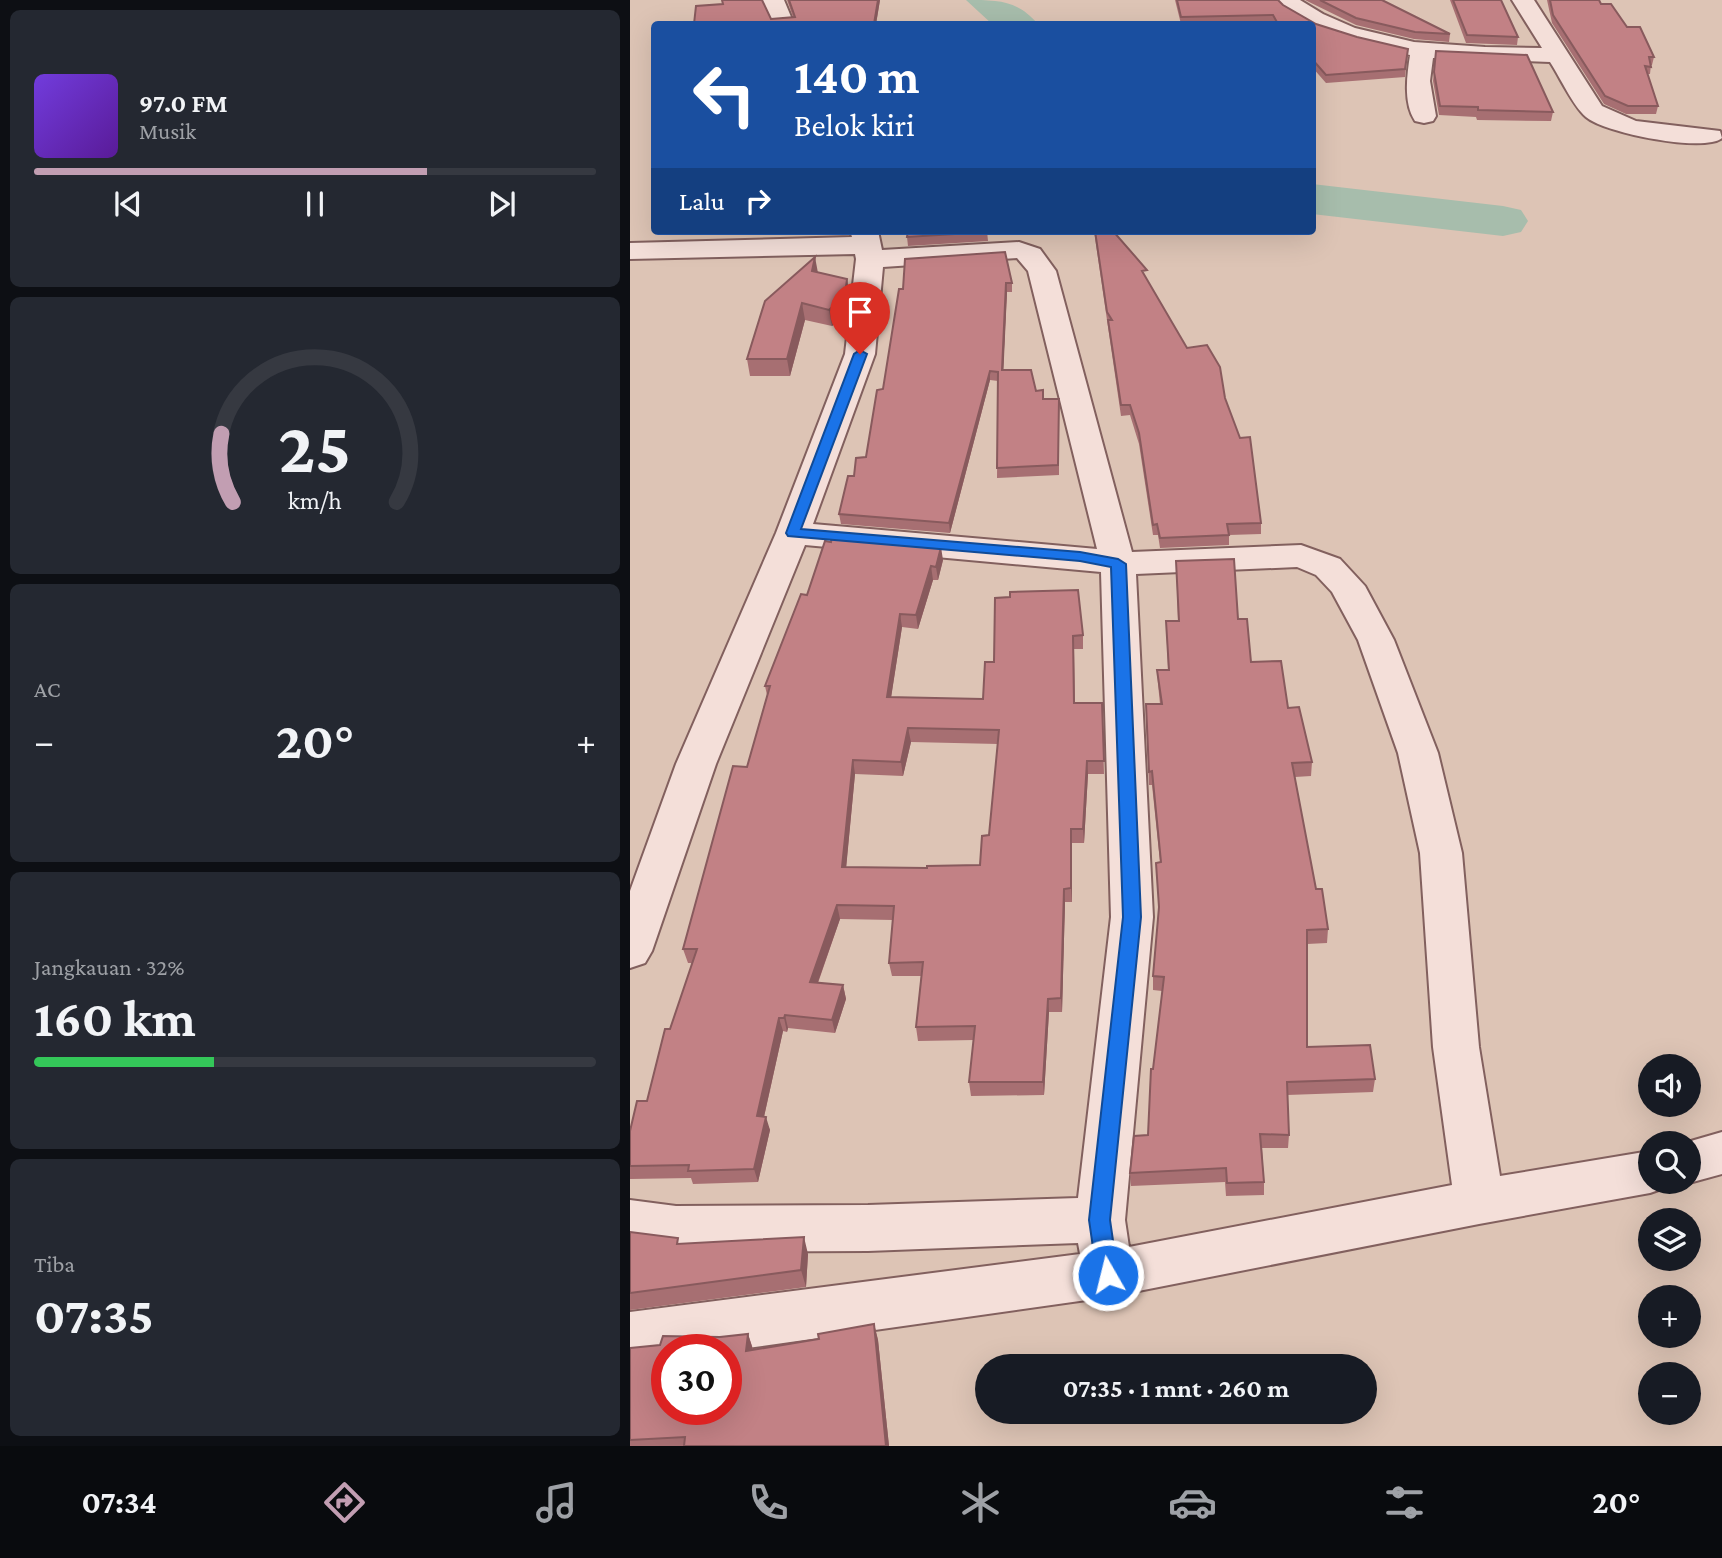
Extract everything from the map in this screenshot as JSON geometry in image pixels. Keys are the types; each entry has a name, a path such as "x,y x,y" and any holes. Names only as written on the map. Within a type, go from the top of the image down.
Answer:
{"street":[{"path":"773,0 782,21"},
{"path":"1285,0 1315,19 1359,36 1422,51 1460,55 1555,55"},
{"path":"1523,0 1592,111 1606,121 1623,127 1711,136"},
{"path":"1422,51 1418,82 1424,116"},
{"path":"630,951 645,859 696,764 793,533 860,354 868,245"},
{"path":"630,251 868,245 1018,250 1030,253 1042,271 1118,564 1132,917 1100,1220 1108,1275"},
{"path":"793,533 1080,557 1118,564 1301,556 1328,567 1347,586 1376,640 1418,753 1441,853 1457,1047 1479,1202"},
{"path":"1701,1159 1722,1153"},
{"path":"630,1337 660,1336 1108,1275 1479,1202 1638,1174"},
{"path":"630,1222 676,1229 1100,1220"}],"shaded area":[{"path":"630,0 1722,0 1722,1446 630,1446"}],"building":[{"path":"722,0 762,0 771,19 795,17 789,0 878,0 874,21 694,21 696,6 723,4"},
{"path":"1177,0 1278,0 1311,21 1276,21 1273,15 1181,17"},
{"path":"1320,0 1382,0 1450,34 1415,32 1356,18"},
{"path":"1453,0 1501,0 1518,37 1467,35"},
{"path":"1550,0 1599,0 1601,4 1611,4 1627,27 1640,27 1654,57 1649,57 1651,67 1645,66 1658,106 1628,106 1605,96 1553,15"},
{"path":"1316,24 1408,49 1405,69 1326,75 1316,64"},
{"path":"1436,51 1527,55 1553,112 1440,106 1434,72"},
{"path":"907,235 939,235 907,237"},
{"path":"1096,235 1116,235 1147,270 1142,271 1187,348 1207,345 1220,367 1225,398 1240,438 1250,437 1261,523 1227,524 1229,535 1160,538 1157,524 1153,525 1139,433 1130,405 1121,405 1108,320 1112,320 1107,312"},
{"path":"1005,252 1012,283 1006,283 1002,370 1031,370 1036,391 1043,390 1043,399 1059,399 1058,465 997,468 998,372 990,371 949,523 839,514 848,476 854,476 856,458 866,457 877,390 883,389 899,289 903,289 905,259"},
{"path":"815,257 812,271 847,279 845,295 829,310 802,303 787,359 747,359 765,301"},
{"path":"832,537 941,547 936,567 931,566 916,615 900,614 887,697 983,699 985,662 994,662 995,598 1010,597 1010,592 1078,590 1083,635 1073,636 1074,703 1102,703 1104,761 1087,761 1083,829 1071,829 1071,888 1064,889 1061,998 1048,999 1043,1082 969,1082 975,1026 916,1027 923,962 889,963 894,906 837,905 810,982 843,985 832,1020 785,1015 784,1018 779,1018 757,1116 766,1117 754,1169 688,1171 689,1165 630,1166 630,1131 637,1101 647,1101 665,1029 670,1029 697,949 683,949 733,766 747,767 770,686 765,686 801,594 807,595 825,541 831,542","holes":["908,728 999,730 989,835 982,836 980,865 927,868 842,867 853,760 901,762"]},
{"path":"1234,559 1238,619 1247,619 1251,662 1281,661 1288,708 1299,707 1312,762 1292,763 1316,889 1322,889 1328,929 1307,930 1307,1047 1370,1045 1375,1079 1287,1082 1289,1135 1260,1134 1264,1182 1227,1183 1226,1168 1130,1173 1134,1136 1148,1135 1151,1069 1164,977 1153,976 1159,907 1156,863 1161,862 1152,771 1149,772 1146,704 1162,704 1157,670 1169,670 1166,621 1179,621 1176,561"},
{"path":"630,1232 678,1238 677,1244 804,1237 801,1270 630,1293"},
{"path":"874,1324 886,1446 684,1446 685,1437 630,1440 630,1348 651,1346 651,1425 742,1425 742,1335 748,1334 746,1351 819,1339 818,1334"}],"waterway":[{"path":"987,0 1013,21"},
{"path":"1316,199 1503,221"}],"route":[{"path":"860,354 793,533 1080,557 1118,564 1132,917 1100,1220 1108,1275"}]}
